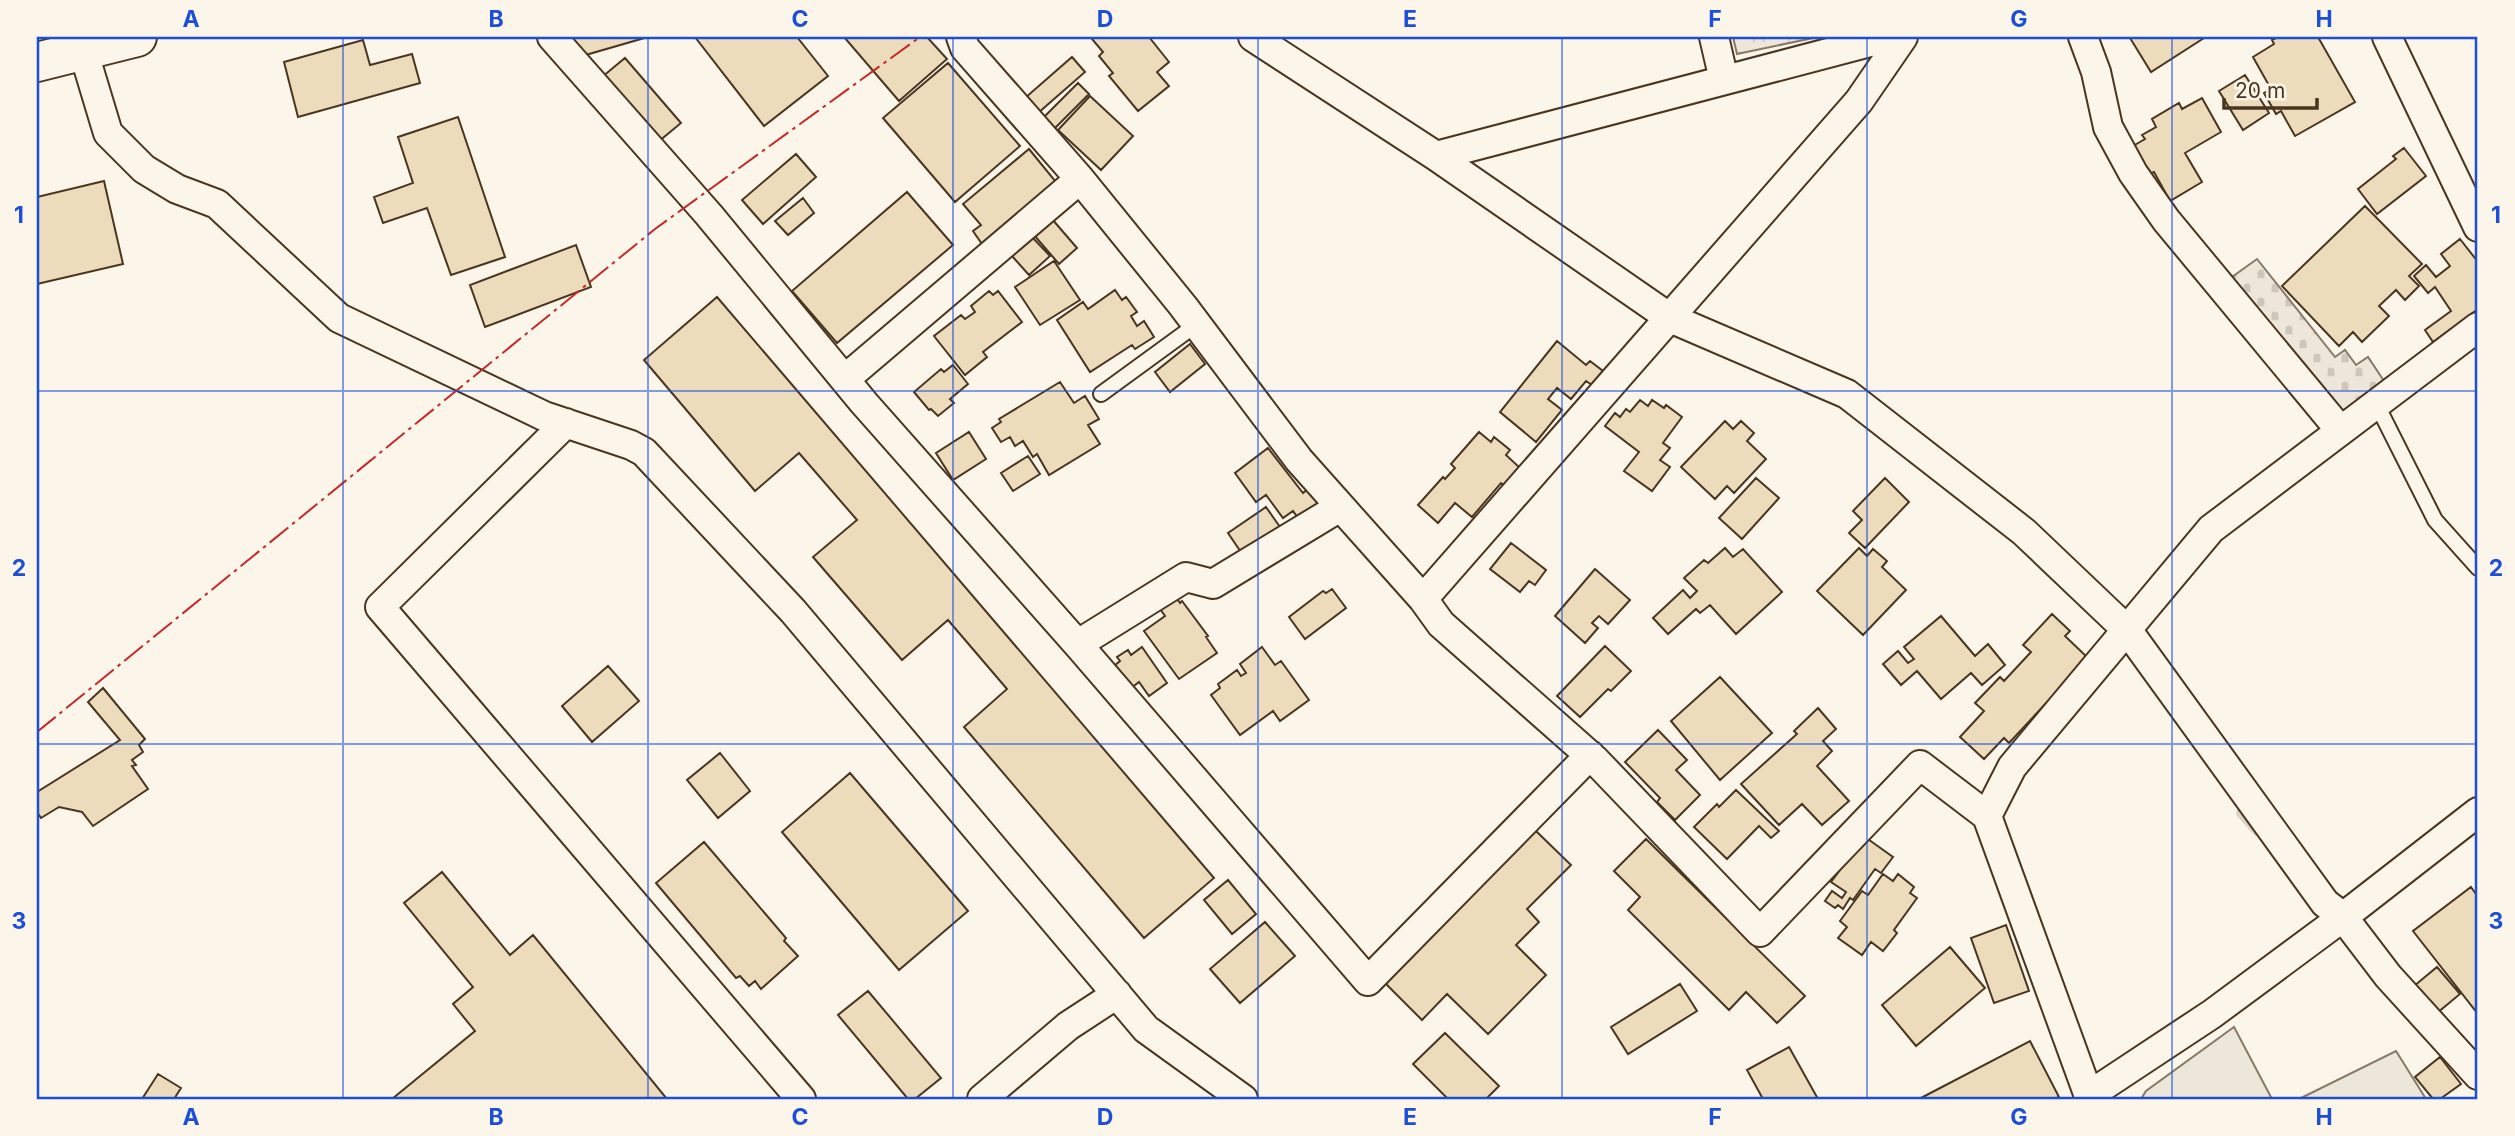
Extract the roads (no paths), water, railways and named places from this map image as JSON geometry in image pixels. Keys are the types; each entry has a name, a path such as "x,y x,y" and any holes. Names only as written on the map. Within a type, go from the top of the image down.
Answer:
{"main road":[{"path":"37,62 137,37"}],"street":[{"path":"552,37 709,215 845,379 1078,644 1367,981 1590,755"},
{"path":"961,37 965,48 1080,178 1197,324 1299,460 1423,599 1441,624 1590,755 1760,932 1920,765 1987,816 2089,1098 2212,1014 2478,812"},
{"path":"1253,37 1436,156 1670,318 1847,394 2024,532 2128,631 2325,902 2343,917 2388,976 2478,1075"},
{"path":"1714,37 1724,80"},
{"path":"1436,156 1889,37"},
{"path":"1423,599 1858,101 1903,37"},
{"path":"2083,37 2096,72 2108,127 2133,173 2166,220 2340,430"},
{"path":"2387,37 2478,227"},
{"path":"83,50 108,133 144,169 177,189 217,204 339,318 544,415 644,452 793,611 1146,1029 1243,1099"},
{"path":"845,379 1080,178"},
{"path":"1987,816 2012,767 2211,529 2478,327"},
{"path":"566,423 380,607 801,1099"},
{"path":"1078,644 1186,577 1213,584 1340,506"},
{"path":"982,1099 1068,1026 1117,994"}],"lane":[{"path":"1101,394 1197,324"},
{"path":"2376,403 2435,520 2478,568"}],"waterway":[{"path":"2241,813 2257,831"}]}
